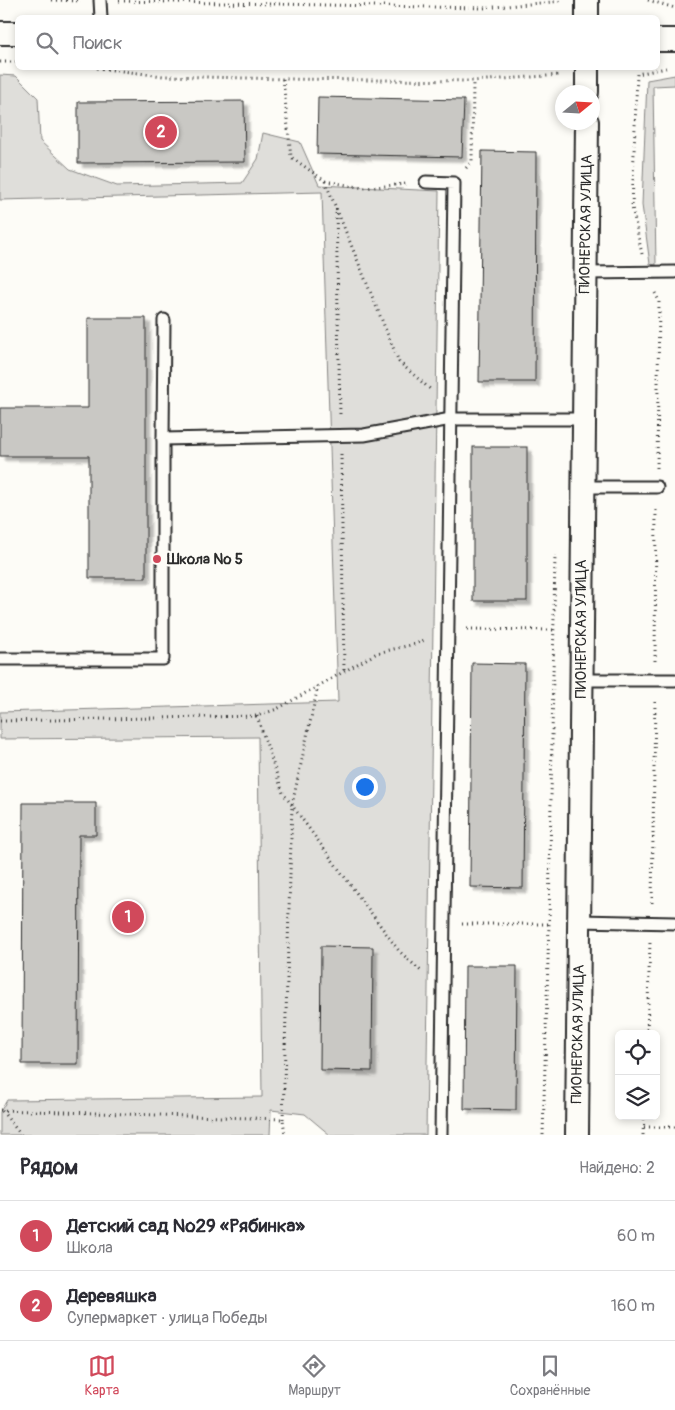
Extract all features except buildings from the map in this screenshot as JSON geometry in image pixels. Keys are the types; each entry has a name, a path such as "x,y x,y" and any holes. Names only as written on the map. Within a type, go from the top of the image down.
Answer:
{"street":[{"path":"578,0 586,15"},
{"path":"0,33 15,33"},
{"path":"660,40 675,40"},
{"path":"578,71 584,85"},
{"name":"ПИОНЕРСКАЯ УЛИЦА","path":"577,1135 587,130"}],"lane":[{"path":"100,1 100,15"},
{"path":"426,182 454,182 441,1135"},
{"path":"585,273 675,272"},
{"path":"0,659 163,659 164,320"},
{"path":"163,439 364,435 451,413 583,419"},
{"path":"582,487 656,488"},
{"path":"581,680 675,680"},
{"path":"579,921 675,922"}],"path":[{"path":"51,0 483,8 578,0"},
{"path":"648,0 675,8"},
{"path":"0,62 15,62"},
{"path":"660,69 675,66"},
{"path":"114,70 163,76 473,81 578,71"},
{"path":"647,1030 655,796 659,301 646,273 632,208 637,74 656,70"},
{"path":"283,79 291,157 325,181 364,188 426,182"},
{"path":"454,182 472,160 473,81"},
{"path":"325,181 399,362 451,413"},
{"path":"0,721 257,716 277,709 378,653 415,644 448,629 554,630"},
{"path":"285,1135 283,1118 292,805 319,685"},
{"path":"257,716 283,793 399,951 443,991"},
{"path":"444,923 549,924"},
{"path":"1,1110 283,1118"},
{"path":"1,1110 20,1135"},
{"path":"643,1135 644,1120"},
{"path":"644,1127 675,1127"}],"shaded area":[{"path":"0,75 16,76 38,98 40,141 70,169 117,186 242,183 258,159 263,133 300,142 319,185 439,191 426,1135 330,1135 305,1114 271,1110 270,1135 0,1135 0,1112 7,1100 262,1097 258,737 0,739 0,712 338,702 322,192 0,200"},
{"path":"675,75 675,85 653,86 656,265 650,264 642,205 647,80"}],"place":[{"name":"Деревяшка","path":"161,132"},
{"name":"Школа № 5","path":"157,559"},
{"name":"Детский сад №29 «Рябинка»","path":"128,917"}]}
